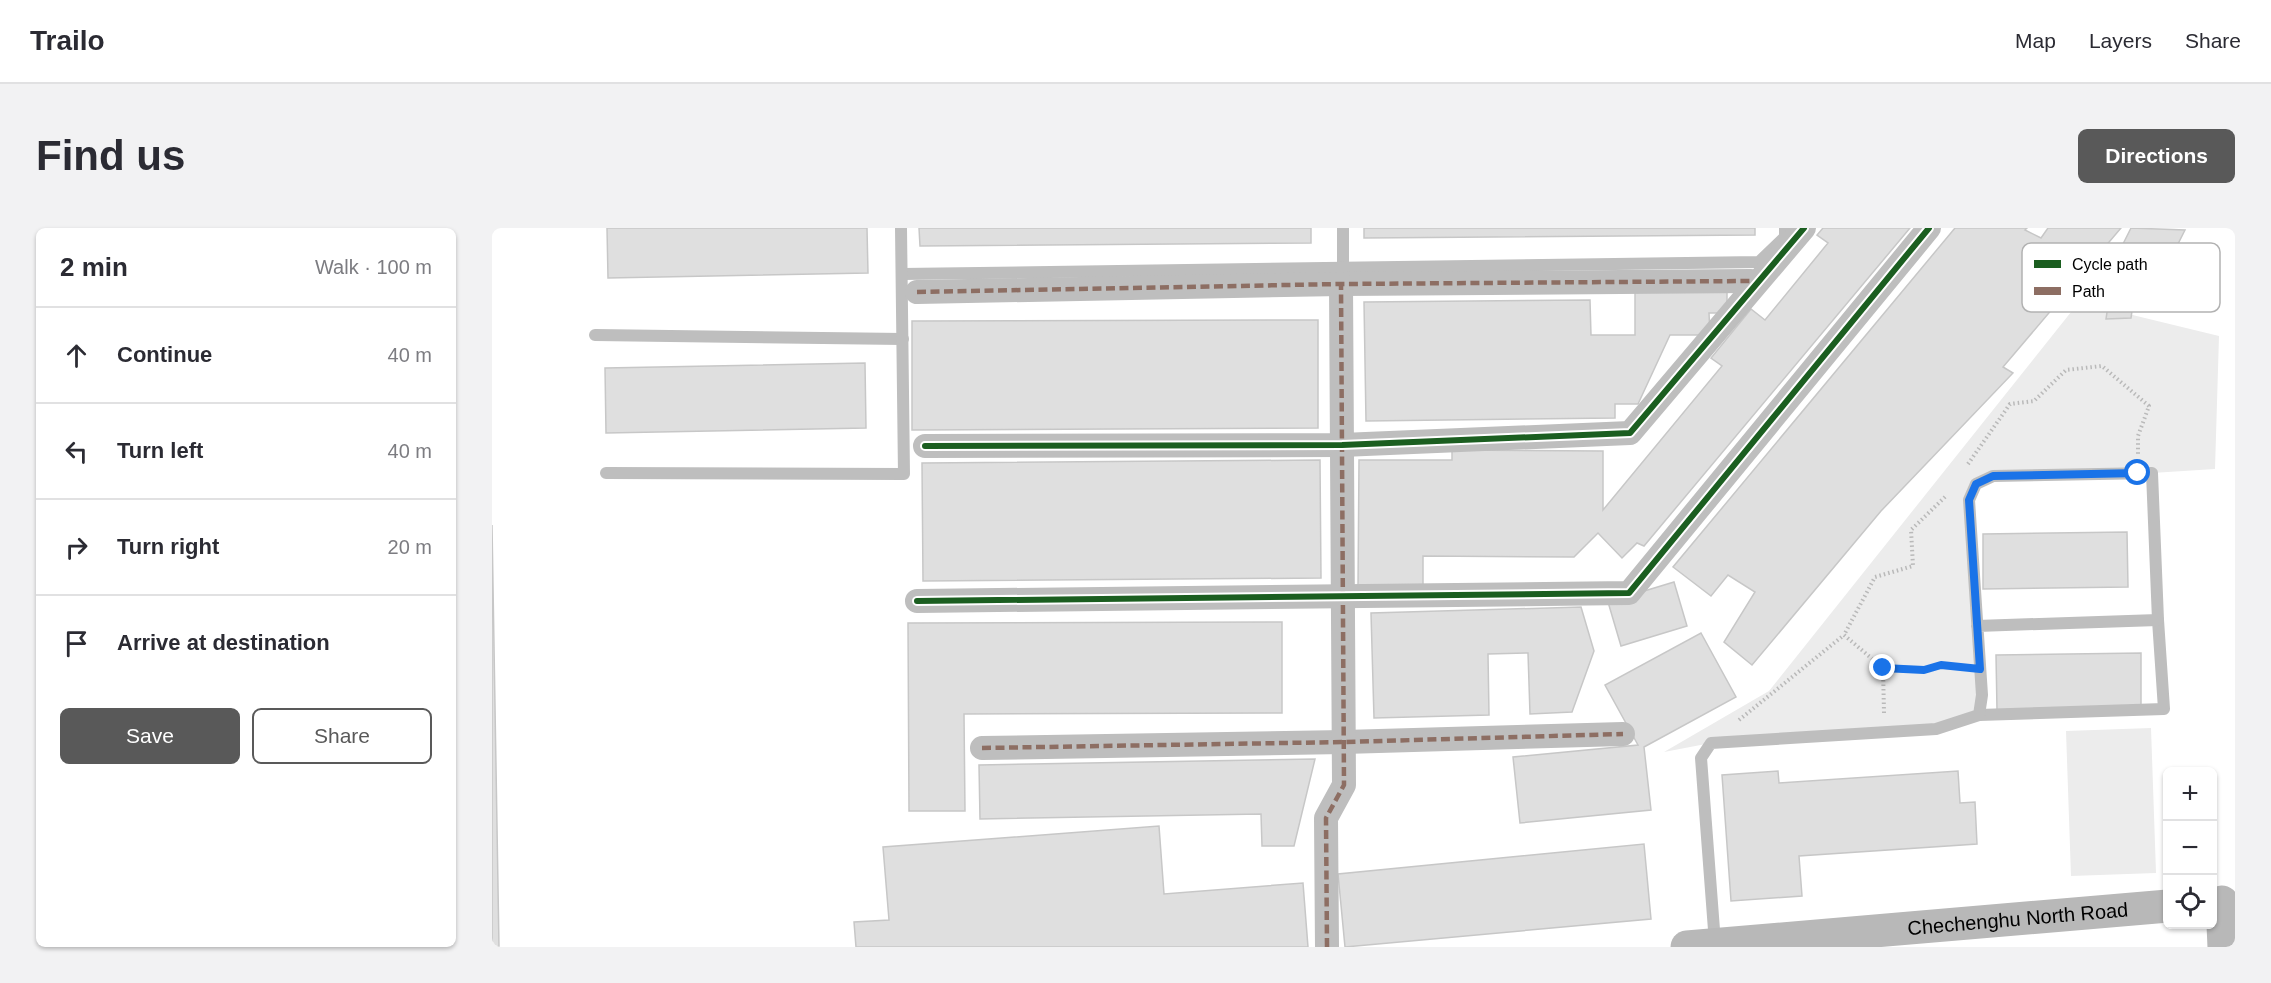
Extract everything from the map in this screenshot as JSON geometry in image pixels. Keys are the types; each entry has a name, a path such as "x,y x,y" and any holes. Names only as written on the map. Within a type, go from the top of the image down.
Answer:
{"main road":[{"path":"2223,901 2224,947"},
{"name":"Chechenghu North Road","path":"1701,946 2163,906"}],"street":[{"path":"925,446 1342,445 1630,433 1804,228"},
{"path":"917,601 1343,598 1629,592 1929,228"},
{"path":"1327,947 1326,818 1344,785 1342,276"},
{"path":"917,292 1342,276 1751,281"},
{"path":"982,748 1344,742 1623,734"}],"lane":[{"path":"606,473 904,474 901,228"},
{"path":"1342,276 1343,228"},
{"path":"902,274 1342,276 1759,262 1785,237 1785,228"},
{"path":"595,335 903,339"},
{"path":"1701,946 1701,758 1710,743 1936,729 1978,715 2163,709 2152,473 1993,476 1976,484 1969,500 1982,695 1978,715"},
{"path":"1977,626 2158,620"}],"path":[{"path":"1710,743 1844,635"},
{"path":"1883,668 1924,670 1941,665 1980,669"}],"shaded area":[{"path":"2071,312 2120,312 2219,336 2215,469 2152,473 1993,476 1976,484 1969,500 1979,715 1936,729 1711,743 1664,752 1769,691"},
{"path":"2151,728 2156,873 2071,876 2066,731"}],"building":[{"path":"607,228 867,228 868,273 608,278"},
{"path":"919,228 1311,228 1311,243 920,246"},
{"path":"1364,228 1755,228 1755,235 1364,238"},
{"path":"1823,228 1910,228 1644,546 1637,543 1622,558 1598,533 1574,557 1423,556 1423,588 1358,588 1359,460 1452,460 1452,450 1603,451 1603,510 1722,366 1711,358 1751,309 1765,320 1828,243 1817,235"},
{"path":"1955,228 2027,228 2025,230 2041,238 2048,228 2121,228 2108,243 2022,243 2022,312 2050,312 2003,367 2013,373 1881,511 1752,665 1724,642 1755,592 1728,575 1711,596 1673,567"},
{"path":"2131,228 2185,230 2178,243 2124,243"},
{"path":"1727,285 1727,313 1709,313 1710,335 1670,335 1638,404 1615,404 1615,418 1366,421 1364,302 1590,300 1591,335 1635,335 1635,286"},
{"path":"2107,312 2132,312 2131,318 2106,319"},
{"path":"1318,320 1318,428 912,430 912,321"},
{"path":"865,363 866,428 606,433 605,368"},
{"path":"1320,460 1321,578 923,581 922,463"},
{"path":"492,525 499,947 492,947"},
{"path":"2127,532 2128,587 1983,589 1983,534"},
{"path":"1674,582 1687,626 1621,646 1608,602"},
{"path":"1581,607 1594,651 1572,712 1530,714 1528,653 1488,654 1489,715 1374,718 1371,613"},
{"path":"1282,622 1282,713 964,714 965,811 909,811 908,623"},
{"path":"1701,633 1736,697 1644,747 1651,810 1520,823 1513,757 1638,745 1605,685"},
{"path":"2141,653 2141,708 1997,710 1996,655"},
{"path":"1315,759 1294,846 1262,846 1261,814 980,819 979,765"},
{"path":"1778,771 1779,783 1958,771 1960,803 1975,802 1977,844 1799,856 1802,896 1731,901 1722,775"},
{"path":"1159,826 1164,894 1303,883 1308,947 856,947 854,922 889,920 883,847"},
{"path":"1644,844 1651,919 1345,947 1338,874"}],"marked path":[{"path":"917,292 1341,284 1751,281"},
{"path":"1327,947 1326,818 1344,785 1341,284"},
{"path":"982,748 1344,742 1623,734"}],"cycle path":[{"path":"925,446 1342,445 1630,433 1804,228"},
{"path":"917,601 1629,593 1929,228"}],"route":[{"path":"1883,668 1924,670 1941,665 1980,669 1969,500 1976,484 1993,476 2138,473"}]}
